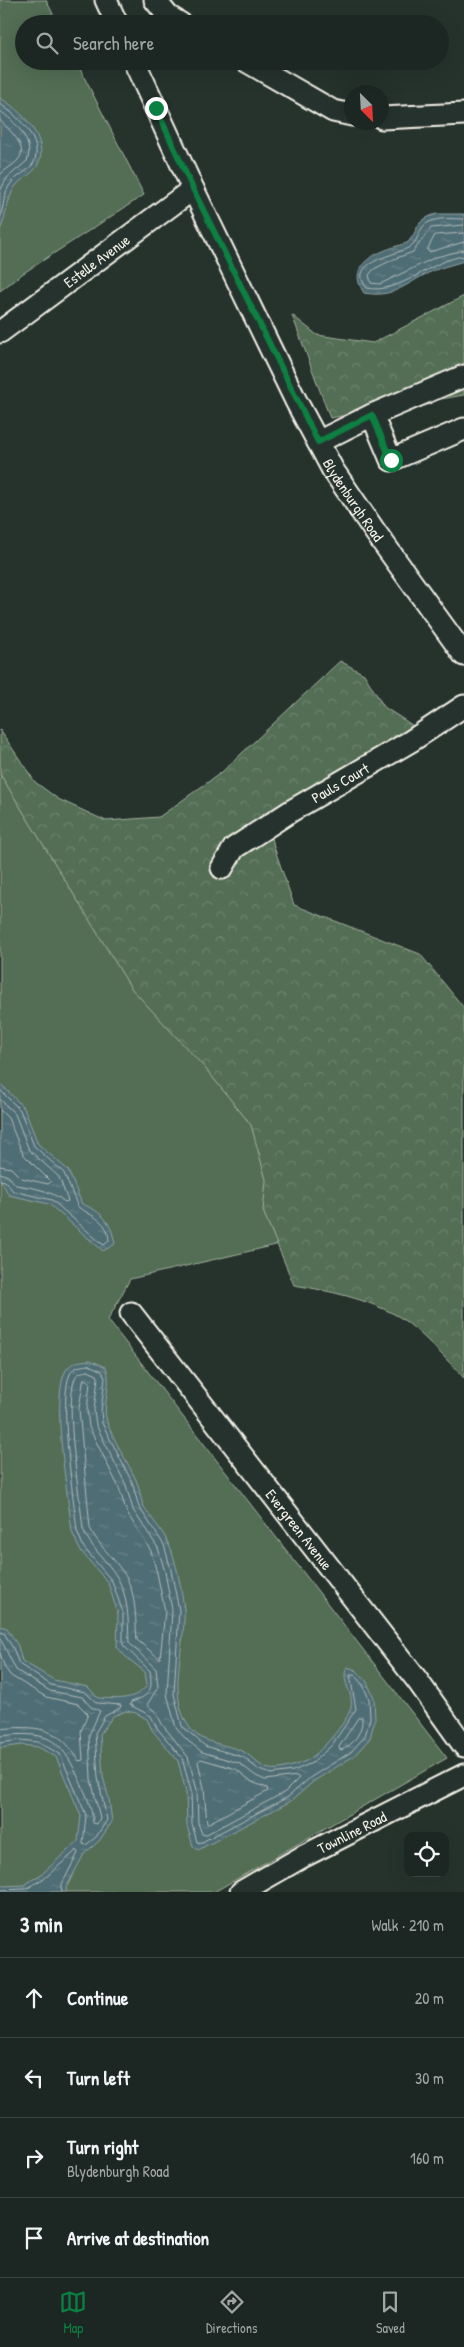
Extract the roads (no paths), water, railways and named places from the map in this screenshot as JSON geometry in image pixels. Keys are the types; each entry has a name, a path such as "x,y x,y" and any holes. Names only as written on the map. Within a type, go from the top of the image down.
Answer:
{"street":[{"path":"106,0 113,15"},
{"path":"155,0 167,15"},
{"name":"Blydenburgh Road","path":"138,70 193,189 333,470 376,533 458,634 464,655"},
{"path":"262,70 334,111 344,113"},
{"path":"389,118 464,114"},
{"name":"Estelle Avenue","path":"0,332 193,189"},
{"path":"318,442 372,415 464,376"},
{"path":"372,415 391,460 464,429"},
{"name":"Pauls Court","path":"222,868 234,848 291,811 411,741 464,706"},
{"name":"Evergreen Avenue","path":"131,1314 417,1680 464,1746"},
{"name":"Townline Road","path":"241,1892 302,1858 464,1775"}],"water":[{"path":"0,98 16,110 32,127 37,136 41,156 35,169 17,184 12,191 0,230"},
{"path":"436,214 464,214 464,261 431,272 397,290 382,294 364,293 359,282 358,273 362,265 387,249 407,243 423,220"},
{"path":"0,1083 24,1108 38,1144 68,1170 82,1204 101,1214 105,1219 115,1244 103,1251 49,1204 9,1195 0,1179"},
{"path":"90,1360 106,1367 108,1374 105,1408 107,1422 137,1483 143,1505 165,1538 176,1566 184,1609 178,1695 181,1709 191,1730 212,1742 244,1752 269,1769 293,1766 306,1761 325,1745 349,1713 351,1697 345,1677 347,1667 356,1670 367,1682 374,1698 375,1719 370,1738 354,1756 314,1781 291,1801 198,1850 193,1846 187,1826 186,1792 178,1761 152,1730 147,1719 136,1713 126,1711 113,1716 100,1734 103,1777 109,1799 112,1822 99,1841 84,1854 66,1888 67,1892 0,1892 0,1884 4,1886 24,1885 43,1873 78,1841 81,1816 56,1757 38,1747 22,1745 0,1748 0,1626 7,1628 18,1646 22,1661 54,1680 88,1687 98,1698 125,1698 137,1694 147,1685 145,1672 117,1647 118,1614 108,1583 80,1550 72,1532 60,1428 61,1389 64,1374 69,1367 78,1362"}]}
